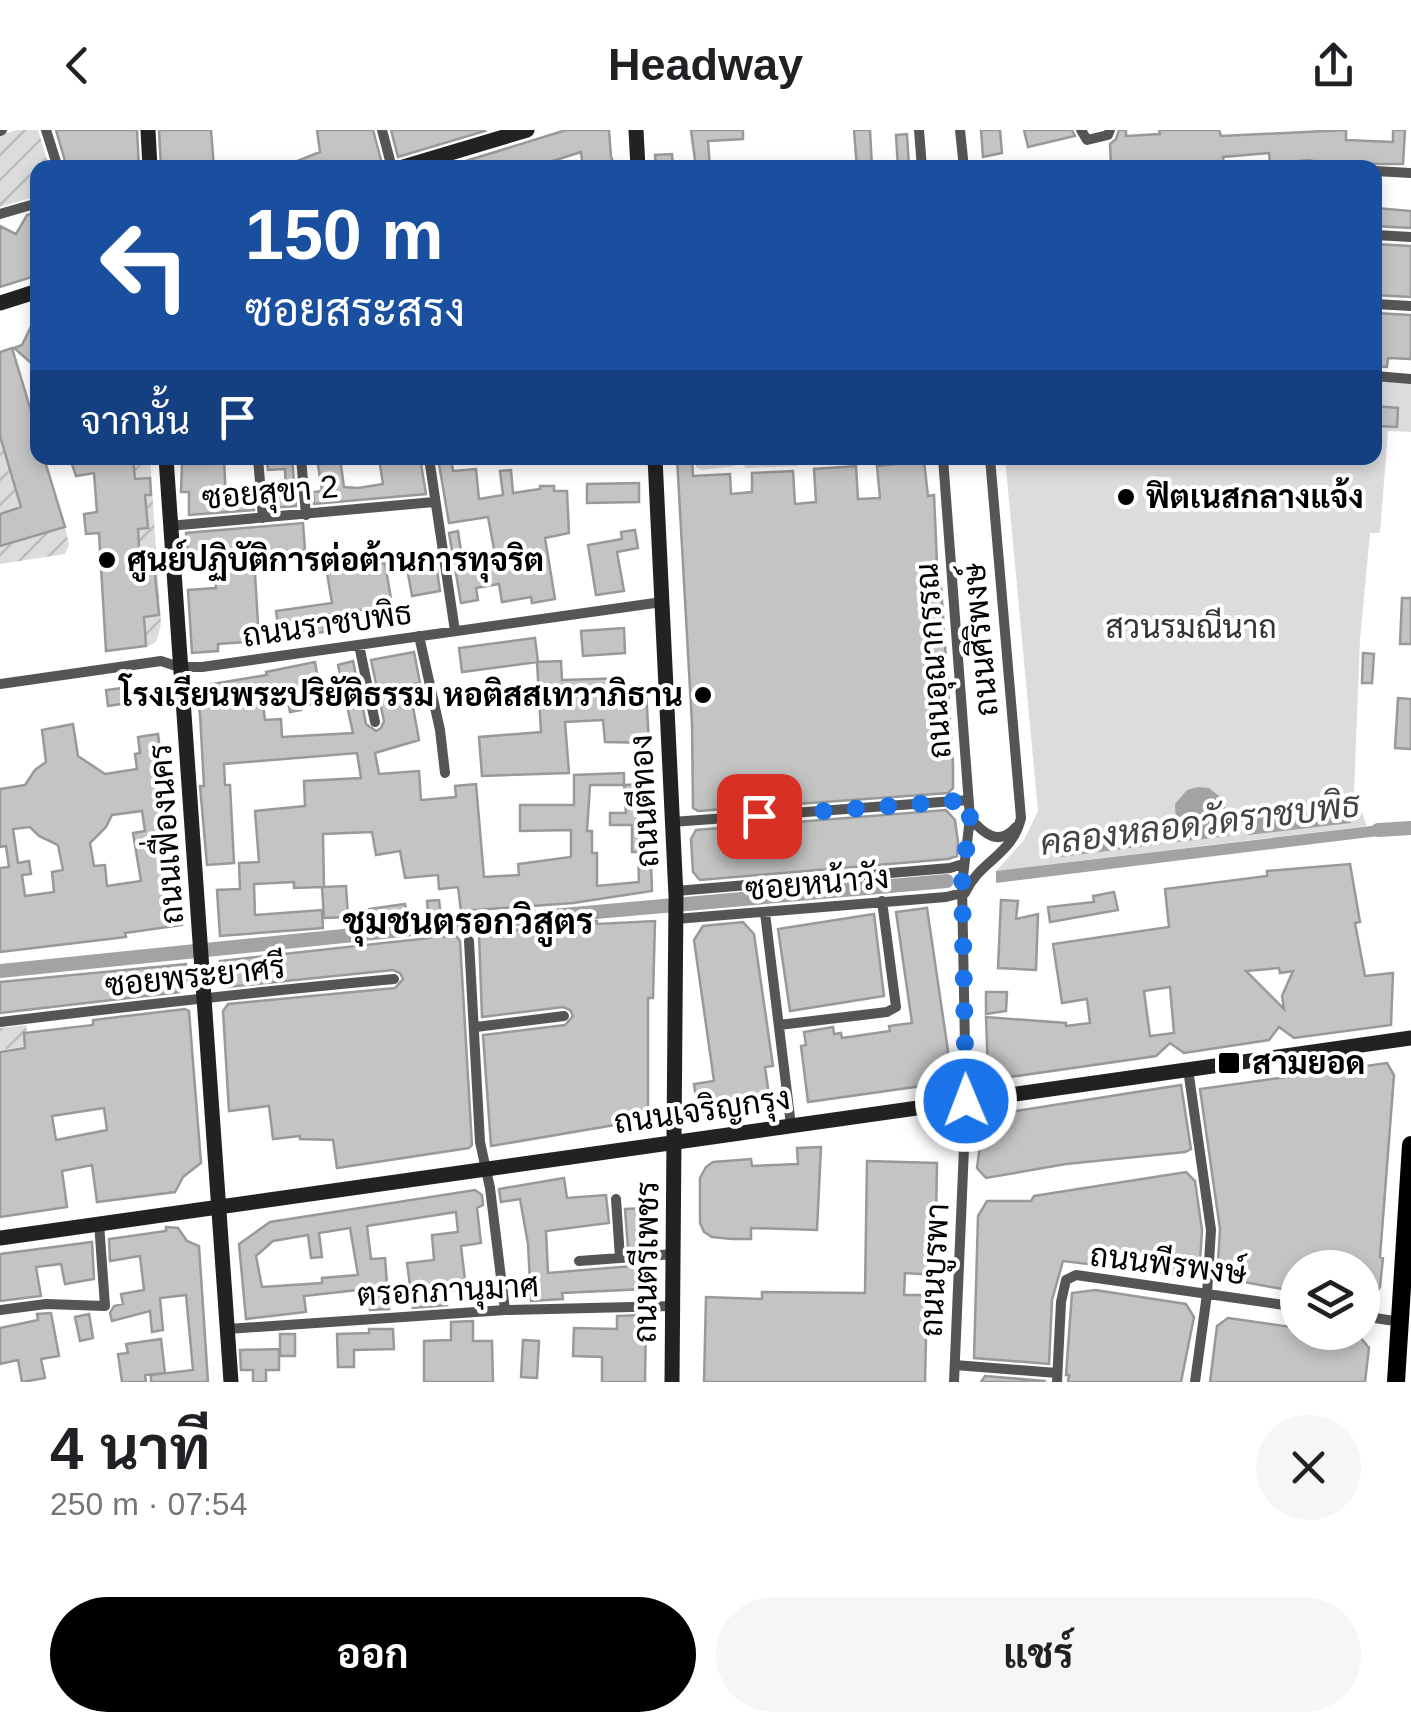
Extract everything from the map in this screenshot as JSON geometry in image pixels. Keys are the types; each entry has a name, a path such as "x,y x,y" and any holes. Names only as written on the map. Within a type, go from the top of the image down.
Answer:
{"main road":[{"path":"148,130 150,160"},
{"path":"636,130 638,160"},
{"path":"426,160 517,132"},
{"path":"0,303 30,294"},
{"name":"ถนนเฟื่องนคร","path":"166,465 230,1382"},
{"name":"ถนนตีทอง","path":"655,465 676,893 675,1142"},
{"name":"ถนนเจริญกรุง","path":"0,1238 1411,1038"},
{"name":"ถนนตรีเพชร","path":"672,1382 675,1142"},
{"path":"1396,1382 1411,1145"}],"street":[{"path":"46,130 55,160"},
{"path":"382,130 390,160"},
{"path":"919,130 921,160"},
{"path":"960,130 963,160"},
{"path":"1081,130 1087,140 1108,135 1110,130"},
{"path":"1382,171 1411,173"},
{"path":"0,214 30,206"},
{"path":"1382,235 1411,237"},
{"path":"1382,304 1411,306"},
{"path":"1382,377 1411,379"},
{"path":"259,465 263,518"},
{"path":"302,465 306,515"},
{"path":"430,465 455,631"},
{"name":"ถนนอุณากรรณ","path":"944,465 970,818 962,896 966,1101"},
{"name":"ถนนศิริพงษ์","path":"991,465 1022,818"},
{"name":"ซอยสุขา 2","path":"169,526 434,502"},
{"name":"ถนนราชบพิธ","path":"0,684 148,663 179,667 359,645 662,602"},
{"path":"420,636 445,773"},
{"path":"359,645 375,722"},
{"path":"672,822 968,800"},
{"path":"970,818 992,838 1007,836 1022,818"},
{"path":"962,896 976,874 1012,842 1022,818"},
{"path":"676,893 963,864"},
{"name":"ซอยหน้าวัง","path":"676,916 765,913 962,896"},
{"path":"779,1026 887,1012 896,1007 882,901"},
{"path":"765,913 791,1126"},
{"path":"469,941 480,1142 505,1310"},
{"name":"ซอยพระยาศรี","path":"0,1022 394,979"},
{"path":"476,1027 564,1016"},
{"path":"1188,1069 1211,1230 1195,1382"},
{"name":"ถนนบูรพา","path":"954,1382 966,1101"},
{"path":"616,1199 620,1258"},
{"path":"0,1310 46,1304 104,1306 99,1224"},
{"path":"579,1261 674,1254"},
{"name":"ถนนพีรพงษ์","path":"955,1366 1057,1378 1061,1302 1066,1280 1076,1275 1280,1304"},
{"name":"ตรอกภานุมาศ","path":"227,1329 505,1310 673,1306"},
{"path":"1380,1319 1402,1322"}],"green space":[{"path":"38,130 47,160 30,160 30,198 0,207 0,135"},
{"name":"สวนรมณีนาถ","path":"1382,379 1411,381 1411,432 1388,431 1380,533 1370,533 1360,640 1354,792 1367,826 996,871 1024,840 1038,811 1006,465 1382,465"},
{"path":"0,436 21,507 0,514"},
{"path":"133,465 150,465 161,624 156,642 145,648"},
{"path":"696,465 735,465 702,470"},
{"path":"744,465 799,465 798,466"},
{"path":"65,527 69,545 65,554 0,564 0,546"},
{"path":"26,1025 29,1046 0,1050 0,1028"}],"water":[{"path":"1209,788 1224,800 1229,836 1177,842 1175,804 1187,790"},
{"path":"1350,807 1351,823 1248,835 1247,819"},
{"path":"1396,823 1395,834 996,883 996,871"},
{"path":"1159,828 1161,844 1060,857 1058,842"}],"building":[{"path":"56,130 137,130 139,160 65,160"},
{"path":"159,130 211,130 213,160 161,160"},
{"path":"317,130 373,130 381,160 300,160 320,152"},
{"path":"391,130 484,130 485,131 398,157"},
{"path":"566,130 609,130 612,160 582,160 581,152 556,160 469,160"},
{"path":"691,130 743,130 743,139 708,141 709,160 695,160"},
{"path":"854,130 870,130 872,160 856,160"},
{"path":"981,130 1000,130 1002,153 983,157"},
{"path":"1024,130 1072,130 1075,136 1028,147"},
{"path":"1119,130 1126,130 1126,136 1160,134 1159,130 1219,130 1221,136 1346,130 1346,140 1393,142 1393,130 1405,130 1403,164 1382,164 1382,160 1270,160 1269,153 1223,157 1223,160 1111,160 1110,144"},
{"path":"907,134 909,160 898,160 896,135"},
{"path":"672,154 672,160 655,160 655,155"},
{"path":"1382,209 1411,211 1411,228 1382,226"},
{"path":"30,214 30,278 0,287 0,226 16,234"},
{"path":"1382,244 1411,246 1411,297 1382,295"},
{"path":"1382,313 1411,315 1411,359 1388,358 1387,367 1382,367"},
{"path":"30,328 30,362 14,348 22,345"},
{"path":"12,348 30,408 30,465 46,465 65,527 0,546 0,514 21,507 0,436 0,352"},
{"path":"1382,407 1398,408 1397,427 1382,426"},
{"path":"72,465 134,465 135,479 150,478 151,495 145,495 148,528 138,529 140,564 154,564 159,615 144,617 146,646 106,651 99,533 86,534 84,514 97,512 94,473 76,476"},
{"path":"182,465 224,465 226,501 253,499 254,510 189,515 189,492 181,492"},
{"path":"268,465 293,465 296,506 271,508 270,495 286,494 285,469 268,470"},
{"path":"318,465 341,465 344,487 358,488 383,484 380,465 421,465 426,494 314,504 313,492 322,491"},
{"path":"439,465 452,465 453,471 476,469 479,499 503,495 500,471 511,470 513,493 540,486 567,491 569,533 545,538 555,599 532,603 531,597 502,602 499,584 476,588 478,600 461,603 449,533 458,531 461,551 467,550 469,564 495,560 494,549 488,517 449,523"},
{"path":"677,465 692,465 693,476 730,474 731,494 752,492 752,473 793,471 795,504 816,502 814,469 856,466 858,499 880,498 877,466 924,465 928,496 934,495 953,788 948,793 698,811 693,808"},
{"path":"639,483 639,502 587,503 587,484"},
{"path":"303,523 305,550 254,556 259,641 218,644 218,651 192,653 188,590 216,588 214,562 188,564 186,533"},
{"path":"635,530 638,548 617,552 624,591 596,595 588,545 622,539 621,532"},
{"path":"385,563 392,605 322,616 324,632 280,638 276,611 332,603 327,573"},
{"path":"436,563 440,591 412,596 407,568"},
{"path":"1402,598 1411,598 1411,644 1400,644"},
{"path":"624,628 625,653 583,656 581,631"},
{"path":"535,638 538,662 462,672 459,648"},
{"path":"414,652 420,683 409,685 419,740 375,753 379,774 419,771 421,800 456,797 455,786 476,784 484,877 519,875 518,864 571,857 571,830 520,831 520,805 574,805 574,775 624,773 624,785 648,784 652,891 573,903 461,911 458,887 439,889 438,875 405,878 400,851 376,855 372,832 323,834 324,887 346,886 348,917 324,918 322,887 294,888 294,882 254,884 255,915 322,910 323,928 220,936 217,890 240,889 239,863 259,862 255,811 305,806 304,781 361,778 357,753 224,764 225,785 230,785 234,863 207,865 200,786 204,786 200,714 194,687 267,675 266,672 315,662 322,702 290,712 285,685 261,689 265,720 281,719 282,737 353,733 338,665 353,661 366,724 376,731 384,721 371,660","holes":["590,785 624,785 626,813 610,813 610,825 632,825 632,852 638,852 639,882 597,886 597,853 592,853 592,831 587,831"]},
{"path":"1363,653 1374,654 1372,683 1362,683"},
{"path":"561,661 562,680 626,678 627,690 646,689 649,743 605,742 603,720 565,722 569,773 482,776 479,737 541,732 537,662"},
{"path":"139,686 141,701 108,706 106,690"},
{"path":"1398,698 1411,699 1411,749 1395,748"},
{"path":"73,724 78,756 105,774 137,769 138,737 158,734 182,925 125,933 126,937 0,952 0,868 9,867 6,846 0,847 0,789 25,785 46,762 42,730","holes":["142,811 145,831 133,833 141,881 107,886 105,865 94,866 90,843 112,815","30,827 58,845 63,870 52,872 54,892 25,896 22,875 31,874 29,861 18,863 13,829"]},
{"path":"946,810 955,820 958,842 957,856 948,859 700,880 693,872 691,839 696,830"},
{"path":"1350,864 1365,976 1393,973 1391,1025 1294,1038 1279,1027 1269,1040 1184,1053 1170,1043 1156,1056 996,1079 988,1072 986,1017 1066,1026 1090,1023 1087,999 1062,1003 1053,944 1169,927 1165,889 1267,876 1267,871","holes":["1279,968 1280,973 1293,971 1282,996 1284,1009 1246,971","1170,987 1174,1033 1150,1036 1144,991"]},
{"path":"1114,892 1118,910 1050,922 1048,907 1094,902 1093,896"},
{"path":"439,900 443,937 456,936 460,941 472,1145 337,1168 333,1140 300,1136 273,1139 269,1106 229,1111 223,1011 228,1004 395,988 403,979 393,970 228,987 222,979 220,961 430,938 427,901"},
{"path":"1001,900 1018,901 1016,919 1038,914 1036,970 998,968"},
{"path":"405,904 407,919 371,925 369,909"},
{"path":"927,908 948,1051 946,1073 936,1084 808,1102 801,1046 806,1045 804,1032 833,1027 834,1034 841,1033 842,1038 890,1031 889,1026 912,1023 896,912"},
{"path":"874,914 884,996 790,1011 778,929"},
{"path":"597,921 655,921 653,998 648,998 648,1116 644,1120 491,1146 483,1035 565,1025 573,1016 563,1007 482,1017 479,934"},
{"path":"743,922 754,934 773,1066 765,1067 770,1102 698,1112 694,1084 714,1081 694,940 703,926"},
{"path":"186,964 188,983 180,992 0,1013 0,982"},
{"path":"986,992 1007,992 1006,1011 986,1014"},
{"path":"189,1011 201,1163 183,1177 175,1192 97,1202 92,1165 62,1171 67,1207 0,1217 0,1052 25,1048 24,1033 93,1025 93,1020","holes":["104,1108 107,1130 56,1140 52,1116"]},
{"path":"1387,1063 1394,1075 1380,1257 1380,1250 1280,1250 1280,1289 1217,1277 1220,1229 1200,1089"},
{"path":"1181,1085 1191,1149 1185,1152 1066,1164 986,1178 977,1168 983,1122 991,1115"},
{"path":"821,1147 817,1230 751,1228 751,1239 712,1237 704,1232 700,1223 700,1178 706,1167 713,1162 751,1159 752,1166 798,1164 797,1148"},
{"path":"867,1161 937,1163 935,1275 905,1273 904,1295 927,1295 925,1382 704,1382 706,1297 762,1299 762,1292 865,1293"},
{"path":"1186,1172 1195,1181 1202,1230 1199,1277 1063,1261 1052,1300 1049,1364 974,1358 978,1216 987,1201 1031,1201 1034,1196"},
{"path":"564,1178 567,1198 606,1195 609,1223 546,1231 548,1273 644,1265 645,1289 562,1293 563,1299 531,1301 528,1244 520,1199 501,1202 499,1189"},
{"path":"475,1190 482,1195 483,1205 477,1208 481,1243 461,1246 466,1289 445,1291 447,1305 413,1308 407,1263 434,1260 432,1235 458,1232 456,1212 367,1226 371,1259 385,1258 389,1309 370,1310 367,1289 304,1296 306,1312 246,1319 239,1244 270,1222","holes":["350,1228 358,1275 322,1278 322,1283 262,1287 256,1256 273,1241 308,1235 311,1258 322,1257 319,1233"]},
{"path":"649,1208 651,1242 642,1243 643,1248 628,1249 625,1209"},
{"path":"166,1227 178,1228 187,1241 199,1246 208,1382 151,1382 151,1375 193,1370 186,1295 160,1298 163,1330 152,1332 150,1311 112,1321 110,1313 114,1306 123,1304 121,1294 144,1290 140,1256 110,1261 109,1239 166,1231"},
{"path":"92,1242 94,1279 65,1284 61,1264 36,1267 41,1296 0,1301 0,1254"},
{"path":"1095,1290 1186,1304 1194,1317 1181,1382 1068,1382 1072,1293"},
{"path":"51,1313 59,1356 41,1359 45,1378 22,1382 18,1360 0,1364 0,1328 38,1320 37,1314"},
{"path":"89,1314 93,1338 80,1341 75,1317"},
{"path":"646,1315 645,1382 602,1382 602,1357 573,1356 574,1328 617,1329 617,1316"},
{"path":"1228,1318 1280,1325 1280,1350 1369,1350 1365,1382 1210,1382 1217,1326"},
{"path":"473,1321 473,1341 492,1341 493,1382 424,1382 424,1341 451,1340 451,1322"},
{"path":"369,1329 393,1329 394,1349 354,1350 354,1367 338,1367 337,1334 369,1333"},
{"path":"280,1334 295,1334 295,1356 280,1356"},
{"path":"161,1339 165,1373 145,1375 146,1382 122,1382 118,1354 128,1353 126,1344"},
{"path":"523,1340 539,1341 537,1378 521,1377"},
{"path":"279,1349 279,1370 266,1370 266,1382 253,1382 253,1370 241,1370 240,1350"},
{"path":"985,1376 1044,1381 981,1382"}],"waterway":[{"name":"คลองหลอดวัดราชบพิธ","path":"1378,830 1411,828"},
{"name":"คลองหลอดวัดราชบพิธ","path":"0,971 471,923 947,881"}],"place":[{"name":"ฟิตเนสกลางแจ้ง","path":"1126,497"},
{"name":"ศูนย์ปฏิบัติการต่อต้านการทุจริต","path":"107,560"},
{"name":"โรงเรียนพระปริยัติธรรม หอติสสเทวาภิธาน","path":"703,695"},
{"name":"สามยอด","path":"1229,1063"}],"district":[{"name":"ชุมชนตรอกวิสูตร","path":"468,921"}],"route":[{"path":"759,816 968,800 970,818 962,884 966,1101"}]}
